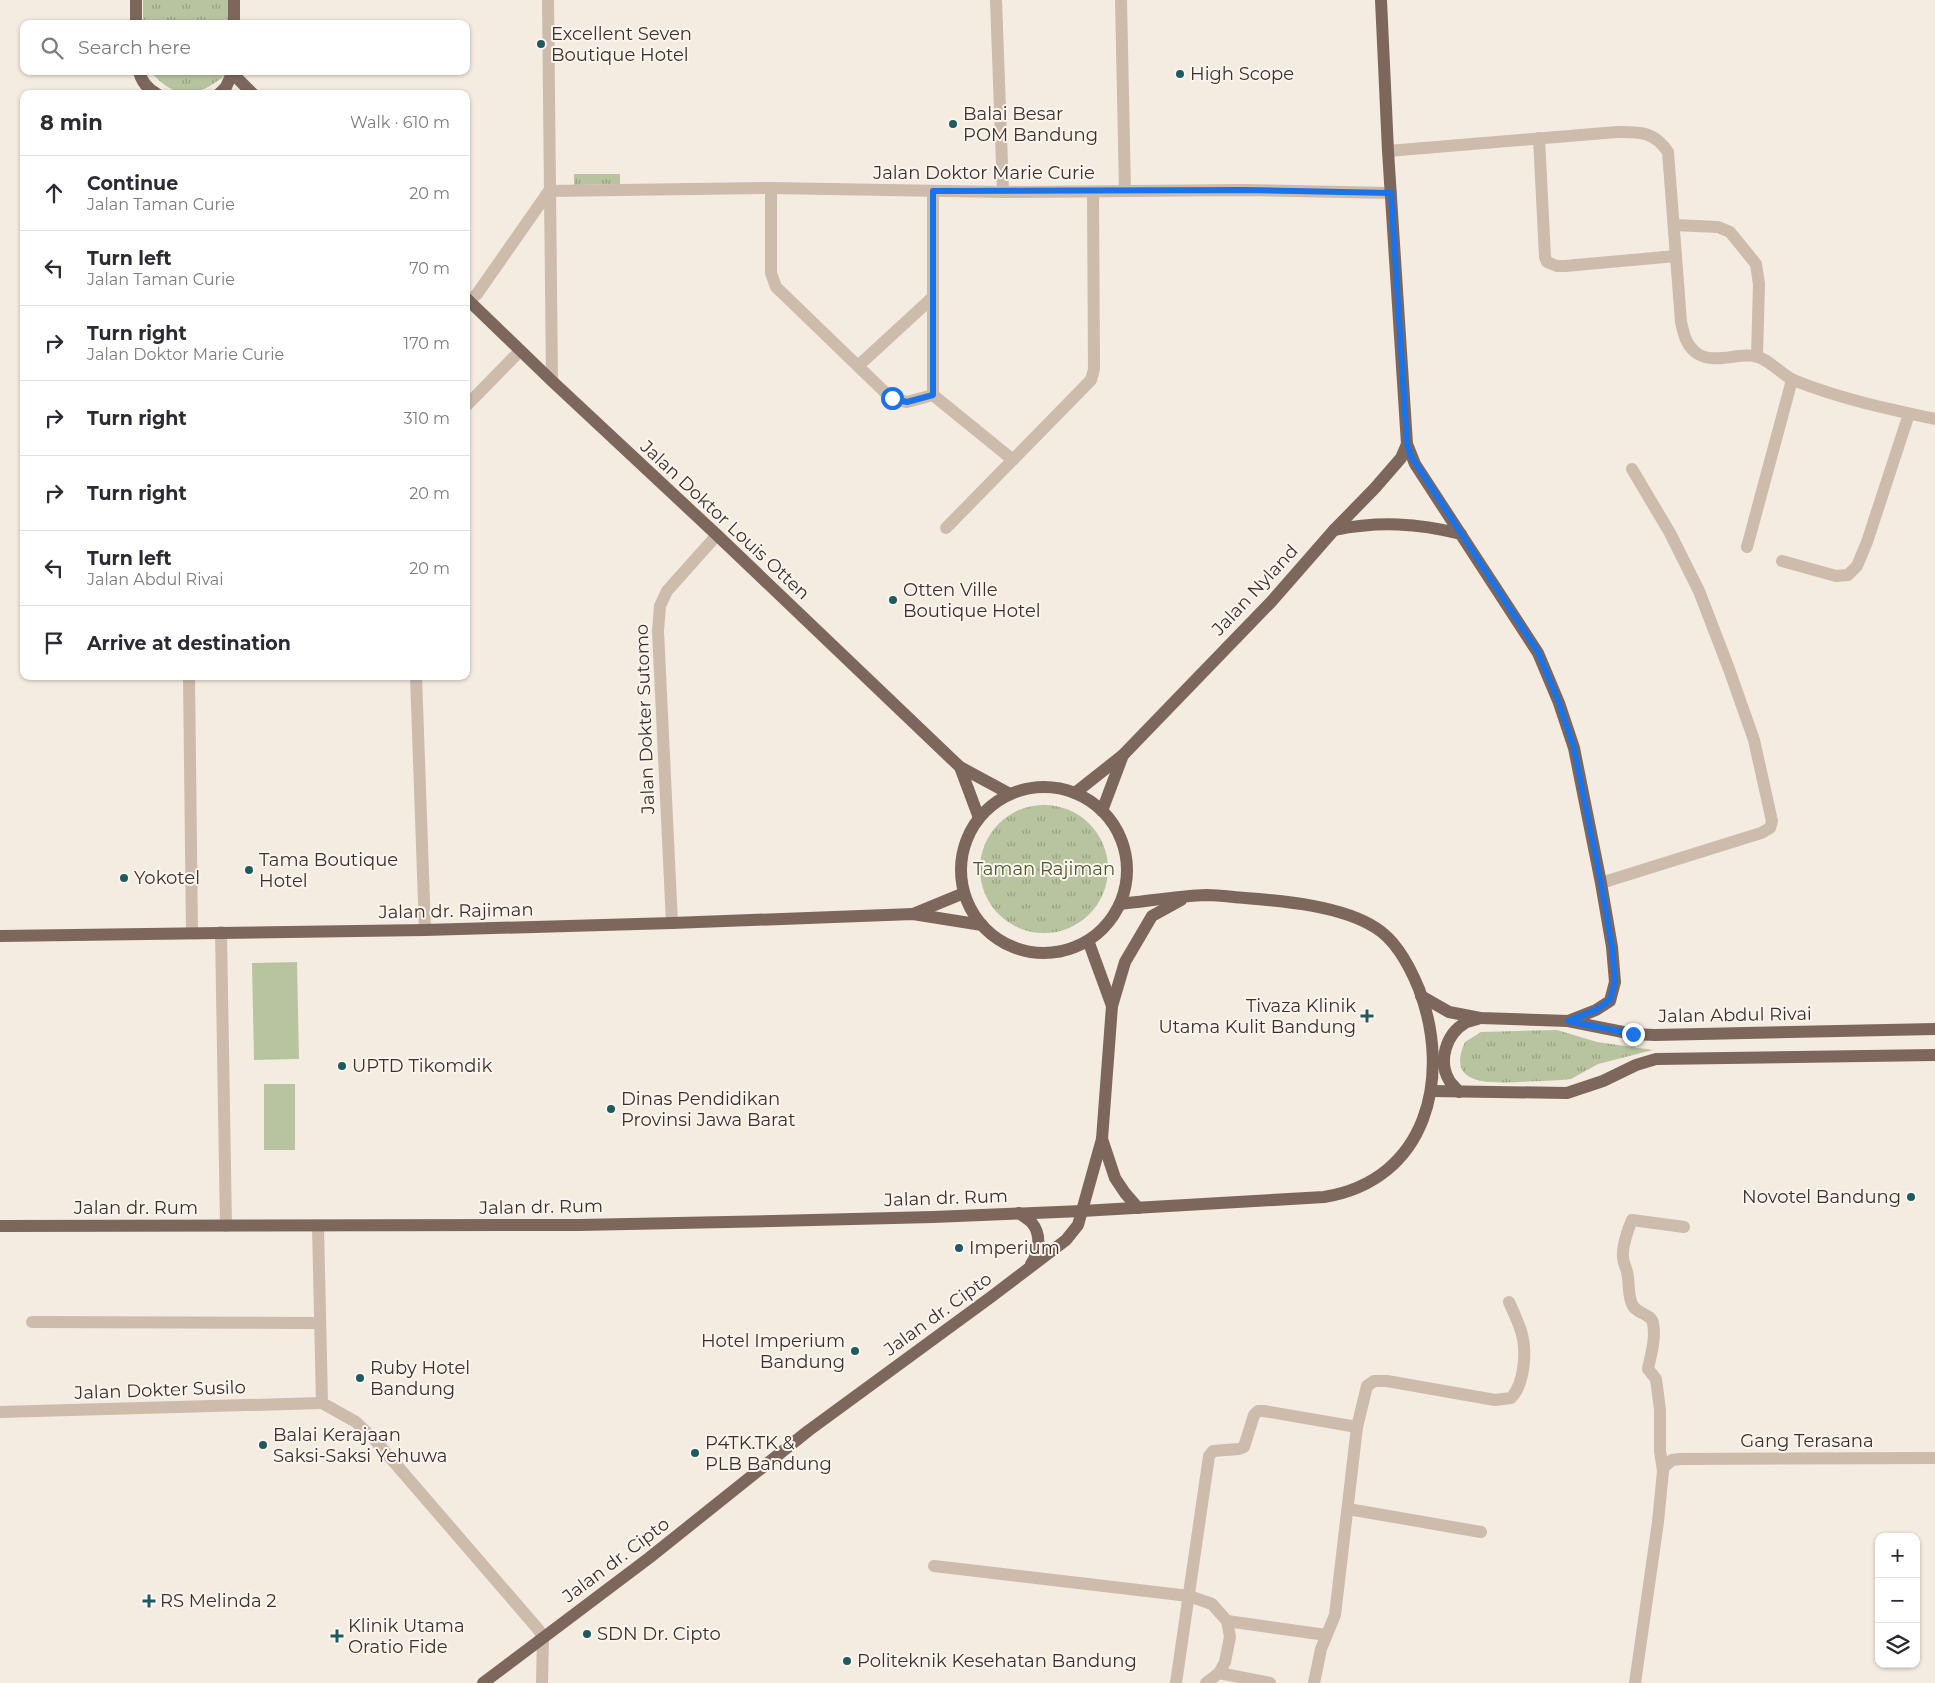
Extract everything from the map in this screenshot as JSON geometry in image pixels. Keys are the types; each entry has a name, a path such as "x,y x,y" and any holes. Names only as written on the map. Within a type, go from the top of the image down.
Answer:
{"main road":[{"path":"136,0 136,20"},
{"path":"234,0 234,20"},
{"path":"1381,0 1388,151 1407,444 1415,464 1538,652 1559,703 1574,748 1601,883 1612,947 1615,982 1610,1000 1596,1010 1568,1021"},
{"path":"140,75 150,90"},
{"path":"223,90 232,75"},
{"path":"235,75 249,90"},
{"name":"Jalan Doktor Louis Otten","path":"470,301 520,351 717,535 960,767 1010,794"},
{"name":"Jalan Nyland","path":"1074,793 1123,755 1271,602 1401,458 1407,444"},
{"path":"1334,530 1364,524 1399,524 1430,526 1461,534"},
{"name":"Jalan Nyland","path":"1102,811 1123,755"},
{"name":"Jalan Doktor Louis Otten","path":"960,767 979,818"},
{"path":"1042,787 1074,793 1085,798 1102,811 1116,828 1125,849 1127,860 1126,882 1120,904 1109,922 1089,943 1052,952 1030,952 1008,945 990,933 968,905 961,874 962,854 971,830 988,809 1010,794 1042,787"},
{"name":"Jalan dr. Rajiman","path":"913,914 964,893"},
{"path":"1082,1211 1324,1197 1360,1187 1384,1172 1403,1153 1423,1120 1432,1091 1432,1039 1421,996 1410,970 1396,946 1378,929 1364,920 1309,905 1280,900 1208,895 1120,904"},
{"path":"1138,1208 1115,1178 1102,1138 1112,1006 1125,962 1152,916 1179,900 1208,895"},
{"name":"Jalan dr. Rajiman","path":"0,936 425,930 913,914 982,925"},
{"path":"1089,943 1112,1006"},
{"name":"Jalan Abdul Rivai","path":"1421,996 1449,1012 1480,1018 1568,1021 1633,1034 1935,1029"},
{"path":"1459,1092 1449,1080 1444,1064 1445,1049 1452,1034 1464,1024 1480,1018"},
{"path":"1432,1091 1567,1093 1596,1084 1636,1065 1656,1059 1935,1055"},
{"name":"Jalan dr. Cipto","path":"483,1683 649,1558 808,1431 1066,1240 1078,1226 1102,1138"},
{"name":"Jalan dr. Rum","path":"0,1226 637,1224 933,1217 1082,1211"},
{"path":"1019,1213 1033,1224 1039,1240 1036,1256 1026,1270"}],"street":[{"path":"548,0 552,381"},
{"path":"996,0 1003,192"},
{"path":"1121,0 1125,191"},
{"path":"1388,151 1617,132 1634,132 1649,135 1660,141 1668,152 1681,322 1687,345 1699,355 1712,359 1757,356 1776,367 1792,380 1828,394 1935,419"},
{"path":"1538,138 1545,257 1547,262 1557,266 1565,266 1676,256"},
{"path":"772,188 773,281 776,287 892,398 907,402 933,395"},
{"name":"Jalan Doktor Marie Curie","path":"549,191 772,188 1003,192 1243,190 1391,193"},
{"path":"470,298 477,294 549,191"},
{"path":"933,191 933,395"},
{"path":"946,528 1091,380 1094,369 1093,192"},
{"path":"1674,225 1718,227 1730,232 1756,264 1759,284 1757,356"},
{"path":"858,366 932,298"},
{"path":"470,402 520,351"},
{"path":"1747,547 1792,380"},
{"path":"933,395 1013,460"},
{"path":"1782,561 1836,576 1848,574 1857,566 1867,542 1909,414"},
{"path":"1601,883 1761,833 1770,828 1772,821 1754,740 1699,591 1670,533 1632,469"},
{"name":"Jalan Dokter Sutomo","path":"672,923 658,641 660,606 667,591 717,535"},
{"path":"189,680 192,934"},
{"path":"416,680 425,930"},
{"path":"221,932 226,1226"},
{"path":"1635,1683 1658,1522 1663,1468 1660,1451 1660,1410 1656,1379 1648,1369 1654,1341 1653,1322 1632,1305 1629,1295 1628,1273 1623,1258 1632,1220 1684,1227"},
{"path":"318,1226 322,1403 356,1422 374,1439 543,1637 542,1683"},
{"path":"1314,1683 1321,1649 1334,1615 1357,1427 1367,1386 1374,1381 1386,1381 1495,1400 1511,1398 1516,1393 1522,1372 1523,1347 1521,1332 1509,1302"},
{"path":"32,1322 319,1323"},
{"name":"Jalan Dokter Susilo","path":"0,1412 322,1403"},
{"path":"1176,1683 1210,1453 1213,1451 1239,1450 1244,1447 1254,1415 1258,1411 1357,1427"},
{"name":"Gang Terasana","path":"1663,1468 1672,1460 1680,1459 1935,1458"},
{"path":"1348,1509 1481,1532"},
{"path":"934,1566 1189,1596 1212,1604 1227,1621 1230,1637 1225,1662 1219,1673 1206,1683"},
{"path":"1227,1621 1326,1635"},
{"path":"1219,1673 1270,1683"}],"green space":[{"path":"143,0 231,0 231,20 143,20"},
{"path":"154,75 224,75 221,79 201,90 173,90"},
{"path":"574,174 620,174 620,184 574,185"},
{"name":"Taman Rajiman","path":"1044,805 1068,810 1089,824 1103,845 1108,869 1103,893 1089,914 1068,928 1044,933 1020,928 999,914 985,893 980,869 985,845 999,824 1020,810"},
{"path":"297,962 299,1059 254,1060 252,963"},
{"path":"1557,1030 1597,1042 1653,1050 1598,1064 1571,1079 1562,1080 1484,1081 1474,1079 1466,1074 1461,1067 1460,1056 1465,1042 1481,1032"},
{"path":"264,1084 295,1084 295,1150 264,1150"}],"place":[{"name":"Excellent Seven Boutique Hotel","path":"541,44"},
{"name":"High Scope","path":"1180,74"},
{"name":"Balai Besar POM Bandung","path":"953,124"},
{"name":"Otten Ville Boutique Hotel","path":"893,600"},
{"name":"Tama Boutique Hotel","path":"249,870"},
{"name":"Yokotel","path":"124,878"},
{"name":"Tivaza Klinik Utama Kulit Bandung","path":"1367,1016"},
{"name":"UPTD Tikomdik","path":"342,1066"},
{"name":"Dinas Pendidikan Provinsi Jawa Barat","path":"611,1109"},
{"name":"Novotel Bandung","path":"1911,1197"},
{"name":"Imperium","path":"959,1248"},
{"name":"Hotel Imperium Bandung","path":"855,1351"},
{"name":"Ruby Hotel Bandung","path":"360,1378"},
{"name":"Balai Kerajaan Saksi-Saksi Yehuwa","path":"263,1445"},
{"name":"P4TK.TK & PLB Bandung","path":"695,1453"},
{"name":"RS Melinda 2","path":"149,1601"},
{"name":"SDN Dr. Cipto","path":"587,1634"},
{"name":"Klinik Utama Oratio Fide","path":"337,1636"},
{"name":"Politeknik Kesehatan Bandung","path":"847,1661"}],"route":[{"path":"892,398 907,402 933,395 933,191 1243,190 1391,193 1407,444 1415,464 1538,652 1559,703 1574,748 1592,834 1612,947 1615,982 1610,1000 1596,1010 1568,1021 1633,1034"}]}
